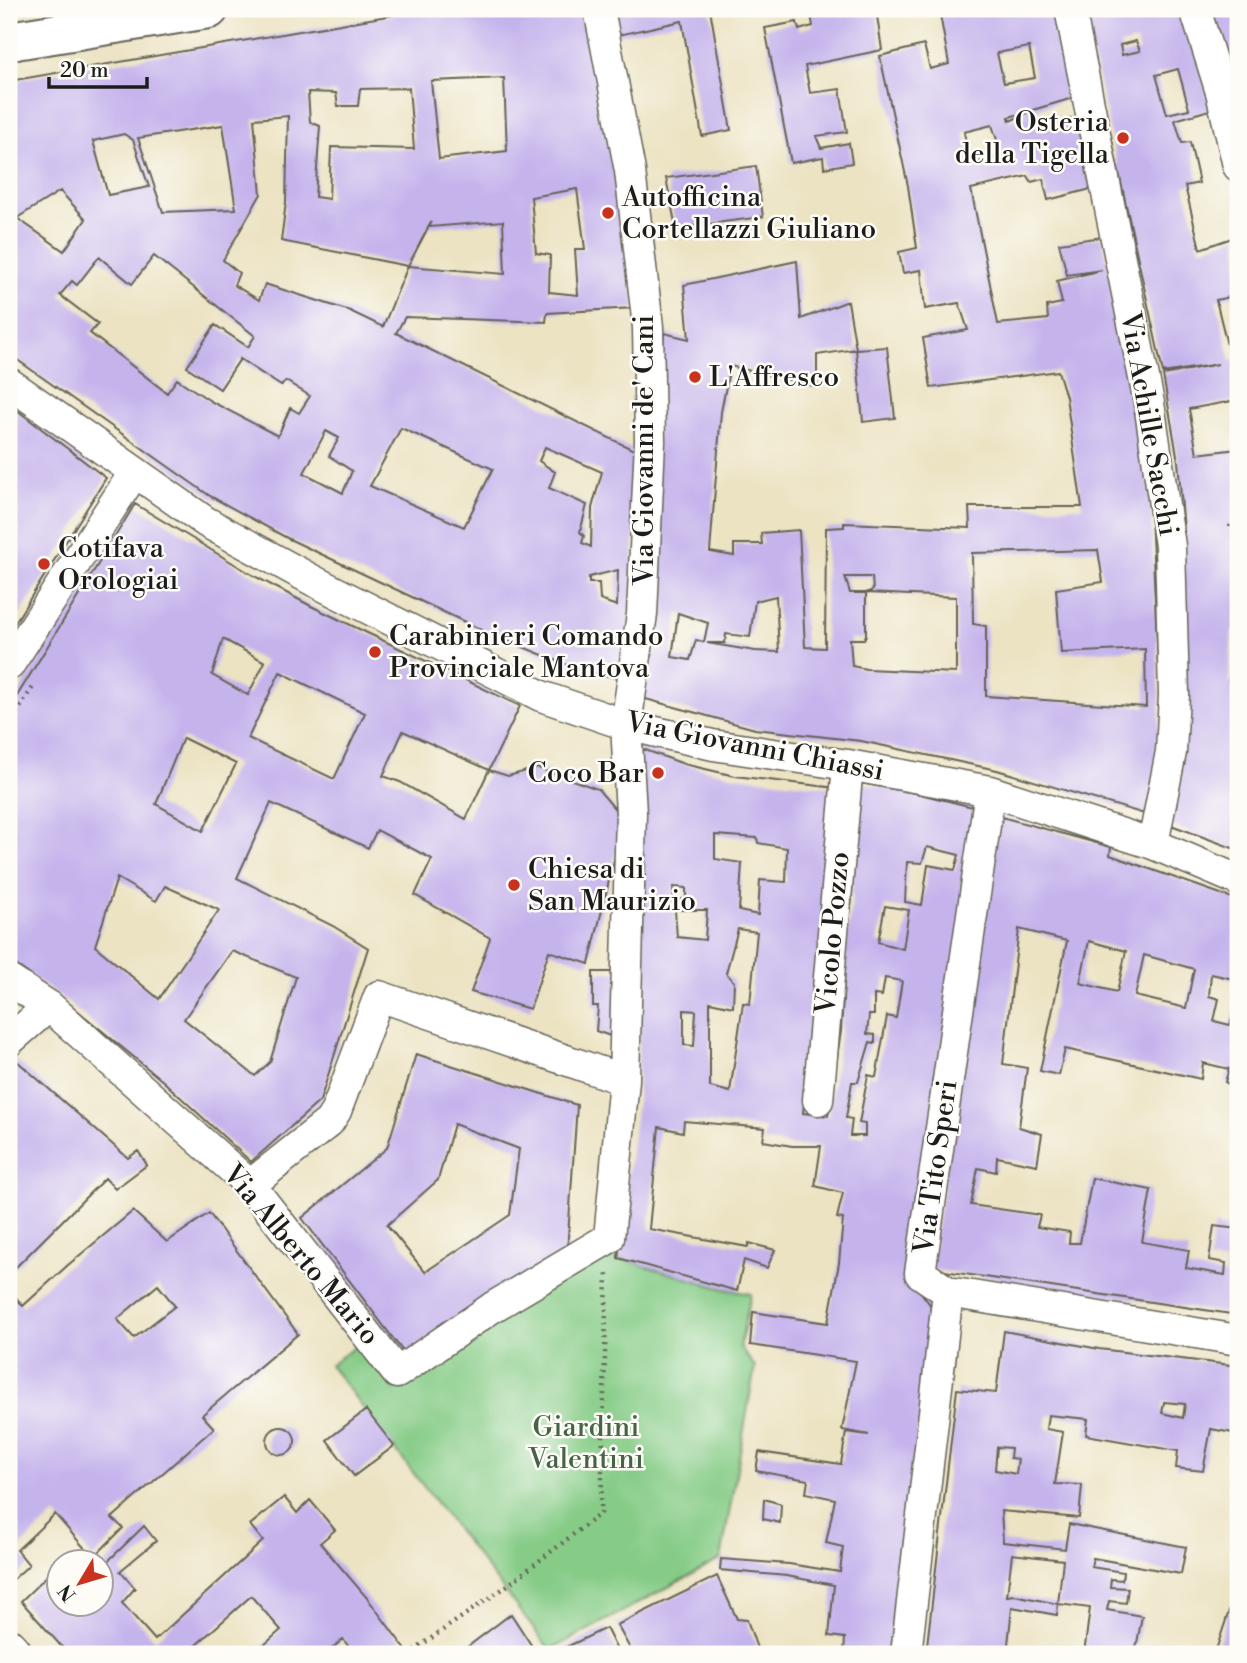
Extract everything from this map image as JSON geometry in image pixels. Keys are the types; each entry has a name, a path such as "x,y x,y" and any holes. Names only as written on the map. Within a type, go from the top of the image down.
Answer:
{"street":[{"path":"9,41 112,16 209,9"},
{"name":"Via Giovanni de' Cani","path":"599,9 630,171 648,327 650,441 642,614 626,725 631,813 624,1080 610,1238"},
{"name":"Via Achille Sacchi","path":"1070,9 1149,403 1170,545 1174,695 1171,752 1153,844"},
{"path":"1195,9 1221,93 1238,166"},
{"name":"Via Giovanni Chiassi","path":"9,383 206,522 361,605 541,696 626,725 713,745 990,790 1153,844 1238,880"},
{"path":"9,666 134,473"},
{"name":"Vicolo Pozzo","path":"818,1100 848,765"},
{"name":"Via Tito Speri","path":"906,1654 948,1292 920,1273 990,790"},
{"name":"Via Alberto Mario","path":"9,980 49,1006 250,1185 397,1373 493,1307 610,1238"},
{"path":"250,1185 329,1122 336,1111 379,996 624,1080"},
{"path":"9,1041 49,1006"},
{"path":"948,1292 1238,1340"},
{"path":"9,1649 13,1654"}],"path":[{"path":"408,1654 504,1588 601,1513 610,1238"}],"green space":[{"name":"Giardini Valentini","path":"608,1257 751,1294 740,1347 755,1367 721,1559 550,1650 330,1365 359,1344 395,1389 493,1320 594,1261"}],"building":[{"path":"428,9 588,9 615,172 622,168 635,308 547,313 546,322 405,317 396,333 636,451 632,612 618,678 577,669 486,632 287,538 210,496 9,354 9,81","holes":["504,78 507,151 439,159 431,81","409,88 414,149 331,147 329,199 315,197 320,126 310,122 308,92 336,93 338,106 358,106 360,89","288,116 286,202 281,241 408,266 383,327 350,311 265,284 259,300 234,285 239,273 223,260 261,194 254,119","223,125 236,209 163,212 138,138","124,134 133,140 149,187 108,195 93,141","577,189 585,249 575,249 578,295 549,292 550,255 536,253 531,197","60,191 86,219 64,251 17,218","503,221 505,274 408,266 431,222 430,227","154,256 255,336 248,347 215,325 187,367 220,389 240,359 281,386 286,381 310,396 299,413 290,408 278,436 212,402 177,379 167,393 90,333 98,324 60,295 72,281 77,285 99,257 132,284","401,428 493,469 464,527 370,486","326,431 339,438 329,456 352,471 343,493 304,473","545,447 602,472 592,508 591,547 582,543 584,536 580,532 587,505 549,488 555,472 539,461","618,570 617,606 600,600 599,583 589,583 589,577"]},
{"path":"609,9 710,9 731,130 702,136 682,21 614,36"},
{"path":"810,9 876,9 882,50 805,66 810,93 840,89 847,132 816,136 821,148 849,143 852,163 824,168 823,157 791,163 765,28 797,22 799,30 813,26"},
{"path":"939,9 1056,9 1073,98 1009,117 1010,121 1033,110 1037,127 1077,117 1091,189 1048,200 1043,179 1031,182 1028,176 971,189 998,324 1048,319 1047,306 1062,303 1057,281 1102,270 1067,275 1059,243 1102,237 1131,377 1150,492 1160,709 1151,816 997,770 861,741 755,729 642,698 664,333 689,339 684,285 797,261 801,319 848,301 856,349 817,355 817,387 730,366 721,412 710,552 734,556 734,544 762,544 761,533 799,530 805,647 825,648 826,528 844,527 844,523 970,528 969,507 1082,507 1066,397 1058,371 931,388 923,338 968,330 959,303 925,309 921,270 903,273 899,252 917,248 908,186 880,56 924,45 930,69 949,64","holes":["1029,47 1035,78 1004,83 997,53","992,125 1002,155 970,165 964,132","1098,550 1103,582 1056,589 1061,653 1145,649 1146,707 986,696 986,626 973,624 972,553","845,577 872,577 873,590 850,593","866,593 956,597 956,673 852,666 850,639 864,639 866,635","776,596 779,652 707,643 725,643 726,634 750,637 755,601","678,613 708,623 704,642 696,640 690,660 672,657"]},
{"path":"1083,9 1184,9 1213,109 1175,120 1182,143 1190,142 1199,183 1185,186 1200,249 1238,236 1238,295 1216,300 1231,361 1238,359 1238,400 1189,409 1197,454 1238,449 1238,525 1228,526 1238,526 1238,630 1232,630 1229,681 1238,682 1238,850 1171,825 1184,530 1178,461 1163,375 1218,364 1163,373","holes":["1136,41 1140,51 1122,55 1120,45","1178,69 1189,109 1167,114 1156,75"]},
{"path":"1206,9 1238,9 1238,99"},
{"path":"756,166 763,217 676,228 666,178"},
{"path":"887,347 895,418 863,422 856,349"},
{"path":"9,404 106,478 9,632 9,500 14,491 9,487"},
{"path":"135,504 256,577 311,606 520,706 489,770 508,776 538,768 598,789 619,814 620,835 589,964 549,951 530,1009 471,992 490,938 415,895 432,859 377,830 368,848 271,803 237,878 333,926 368,948 320,1101 251,1162 164,1082 61,997 9,960 9,709","holes":["223,639 265,662 248,695 212,675","280,672 365,713 334,779 248,738","403,731 489,770 466,819 400,782 383,776","183,738 236,764 203,831 156,804","117,878 156,901 165,886 219,910 159,999 95,946","232,951 296,977 270,1062 255,1076 184,1019"]},
{"path":"637,747 684,764 735,776 836,788 803,1113 828,1116 841,1031 852,899 854,831 861,783 981,809 906,1272 931,1306 895,1654 844,1654 845,1638 829,1636 834,1585 787,1576 720,1570 721,1559 789,1564 840,1572 843,1547 826,1543 835,1499 806,1493 808,1480 756,1471 759,1452 841,1464 846,1432 869,1435 842,1430 856,1361 750,1345 753,1312 828,1323 839,1263 843,1219 837,1218 843,1193 815,1186 821,1146 792,1146 763,1141 765,1128 684,1121 683,1132 659,1127 649,1229 748,1247 749,1243 775,1250 767,1268 744,1260 737,1291 618,1258 638,1093 640,893","holes":["715,835 757,838 758,843 787,848 786,882 760,880 758,915 739,911 742,863 715,859","927,847 959,855 955,870 928,865 922,905 905,902 907,862 922,863","673,887 686,888 686,899 674,900","885,906 909,910 903,949 878,942","675,910 707,910 705,940 677,937","738,929 757,932 750,1004 743,1003 730,1092 710,1087 710,1002 733,1007 734,982 726,973","885,978 902,981 896,1018 887,1016 876,1077 868,1075 859,1123 865,1124 865,1136 850,1136 852,1119 846,1118 852,1082 858,1082 870,1042 875,1043 875,1035 867,1034 869,1015 874,1015 874,995 882,996","684,1010 696,1011 694,1046 684,1045"]},
{"path":"998,816 1111,847 1110,855 1238,900 1238,980 1211,974 1209,996 1219,999 1214,1021 1230,1025 1238,999 1238,1089 1225,1082 1229,1069 1203,1063 1201,1079 1065,1049 1059,1075 1040,1071 1067,941 1019,929 1003,1064 1027,1068 1019,1127 1042,1134 1037,1165 997,1157 996,1172 978,1168 971,1205 1040,1215 1037,1227 1070,1232 1069,1243 1080,1243 1092,1178 1151,1190 1142,1242 1189,1250 1186,1268 1225,1275 1226,1263 1209,1260 1214,1226 1238,1229 1238,1315 931,1269","holes":["1089,941 1126,951 1117,992 1080,983","1144,955 1194,969 1186,1008 1135,996"]},
{"path":"593,972 620,972 619,1039 596,1031 598,1006 593,1006"},
{"path":"9,1054 128,1158 138,1151 147,1165 115,1189 105,1178 9,1274"},
{"path":"416,1054 577,1105 567,1251 405,1354 302,1218 387,1148","holes":["454,1124 519,1149 510,1215 425,1272 387,1225 438,1180"]},
{"path":"133,1211 167,1242 209,1213 298,1334 202,1415 214,1428 112,1518 123,1528 103,1548 84,1548 55,1514 17,1550 29,1565 9,1583 9,1289 23,1306","holes":["158,1285 175,1306 134,1338 117,1319"]},
{"path":"1004,1331 1099,1349 1238,1366 1238,1434 1211,1429 1203,1471 1176,1468 1178,1451 1086,1435 1088,1419 1048,1415 1046,1429 1063,1432 1055,1484 1082,1485 1079,1518 1001,1511 1003,1542 1065,1549 1069,1524 1186,1547 1181,1574 1093,1558 1091,1567 1123,1572 1122,1580 1111,1579 1110,1587 1128,1588 1126,1603 1109,1601 1107,1610 1142,1616 1135,1654 1084,1654 1090,1608 1058,1604 1057,1615 1012,1607 1007,1654 926,1654 957,1389 996,1393","holes":["1164,1402 1185,1404 1183,1418 1162,1413","997,1447 1011,1448 1010,1458 1018,1459 1016,1474 995,1470","1012,1554 1063,1560 1058,1604 1007,1596"]},
{"path":"366,1410 394,1446 354,1476 327,1440"},
{"path":"281,1427 291,1431 295,1441 291,1451 281,1455 271,1451 267,1441 271,1431"},
{"path":"284,1497 297,1513 310,1500 335,1530 320,1543 368,1599 409,1654 354,1654 343,1639 326,1654 254,1654 281,1630 251,1596 186,1654 68,1654 21,1601 46,1577 46,1618 116,1618 116,1553 144,1526 156,1541 120,1571 135,1588 122,1603 155,1640 263,1541 250,1525"},
{"path":"764,1499 781,1504 780,1523 763,1519"},
{"path":"717,1576 737,1619 747,1620 759,1654 633,1654 617,1625"},
{"path":"1238,1584 1238,1654 1215,1653"},
{"path":"511,1614 537,1654 458,1654"},
{"path":"606,1628 619,1654 552,1654"}],"place":[{"name":"Osteria della Tigella","path":"1123,138"},
{"name":"Autofficina Cortellazzi Giuliano","path":"608,213"},
{"name":"L'Affresco","path":"695,377"},
{"name":"Cotifava Orologiai","path":"44,564"},
{"name":"Carabinieri Comando Provinciale Mantova","path":"375,652"},
{"name":"Coco Bar","path":"658,773"},
{"name":"Chiesa di San Maurizio","path":"514,885"}]}
